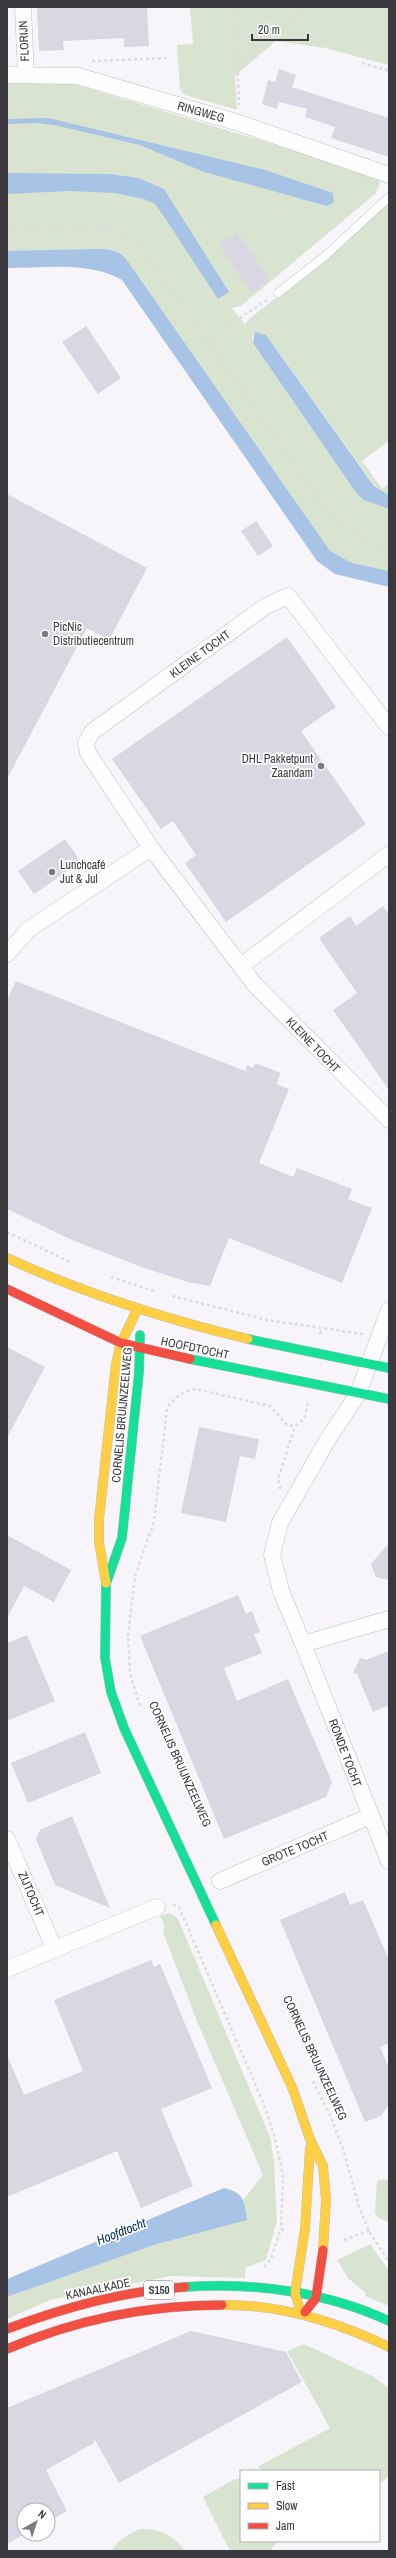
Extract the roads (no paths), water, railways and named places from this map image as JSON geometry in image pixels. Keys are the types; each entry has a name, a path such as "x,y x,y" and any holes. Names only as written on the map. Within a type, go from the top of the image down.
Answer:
{"main road":[{"name":"HOOFDTOCHT","path":"7,1258 42,1275 138,1310 215,1332 389,1368"},
{"name":"HOOFDTOCHT","path":"7,1289 121,1343 141,1349 312,1385 389,1399"},
{"name":"CORNELIS BRUIJNZEELWEG","path":"138,1310 121,1343 116,1364 99,1519 99,1542 106,1584 105,1658 111,1692 124,1728 292,2087 310,2139 323,2166 326,2200 324,2240 316,2298"},
{"name":"CORNELIS BRUIJNZEELWEG","path":"106,1584 122,1538 141,1349 138,1310"},
{"name":"CORNELIS BRUIJNZEELWEG","path":"302,2316 295,2293 304,2238 310,2139"},
{"name":"KANAALKADE","path":"7,2329 86,2301 140,2292 220,2285 268,2288 316,2298"},
{"path":"302,2316 316,2298"},
{"name":"S150","path":"316,2298 370,2312 389,2320"},
{"name":"S150","path":"7,2349 66,2326 115,2316 174,2307 246,2306 302,2316 363,2334 389,2347"}],"street":[{"name":"FLORIJN","path":"23,7 26,75"},
{"name":"RINGWEG","path":"7,75 78,76 239,123 389,175"},
{"name":"KLEINE TOCHT","path":"389,727 288,596 266,606 92,732 86,743 88,753 151,848 255,985 389,1120"},
{"path":"7,954 28,930 151,848"},
{"path":"241,966 389,854"},
{"path":"369,1364 389,1310"},
{"name":"RONDE TOCHT","path":"369,1364 358,1394 289,1504 280,1523 272,1555 281,1591 389,1861"},
{"path":"303,1644 389,1619"},
{"name":"GROTE TOCHT","path":"220,1881 370,1816"},
{"name":"ZIJTOCHT","path":"7,1839 54,1948"},
{"path":"7,1969 54,1948 157,1907"}],"lane":[{"path":"278,293 325,256 389,197"}],"water":[{"path":"48,118 265,170 333,193 334,202 327,206 204,172 140,145 54,125 38,123 7,124 7,119"},
{"path":"7,173 110,174 138,178 164,189 229,292 218,299 155,204 144,199 115,193 69,191 7,194"},
{"path":"99,249 117,252 126,259 330,551 352,563 389,571 389,587 335,574 317,561 122,280 109,274 81,268 7,268 7,251"},
{"path":"255,332 266,335 374,486 389,495 389,509 364,500 357,494 253,343"},
{"path":"224,2188 240,2195 244,2203 247,2220 154,2245 7,2297 7,2279"}],"place":[{"name":"PicNic Distributiecentrum","path":"45,634"},
{"name":"DHL Pakketpunt Zaandam","path":"321,766"},
{"name":"Lunchcafé Jut & Jul","path":"52,872"}],"water label":[{"name":"Hoofdtocht","path":"121,2231"}]}
